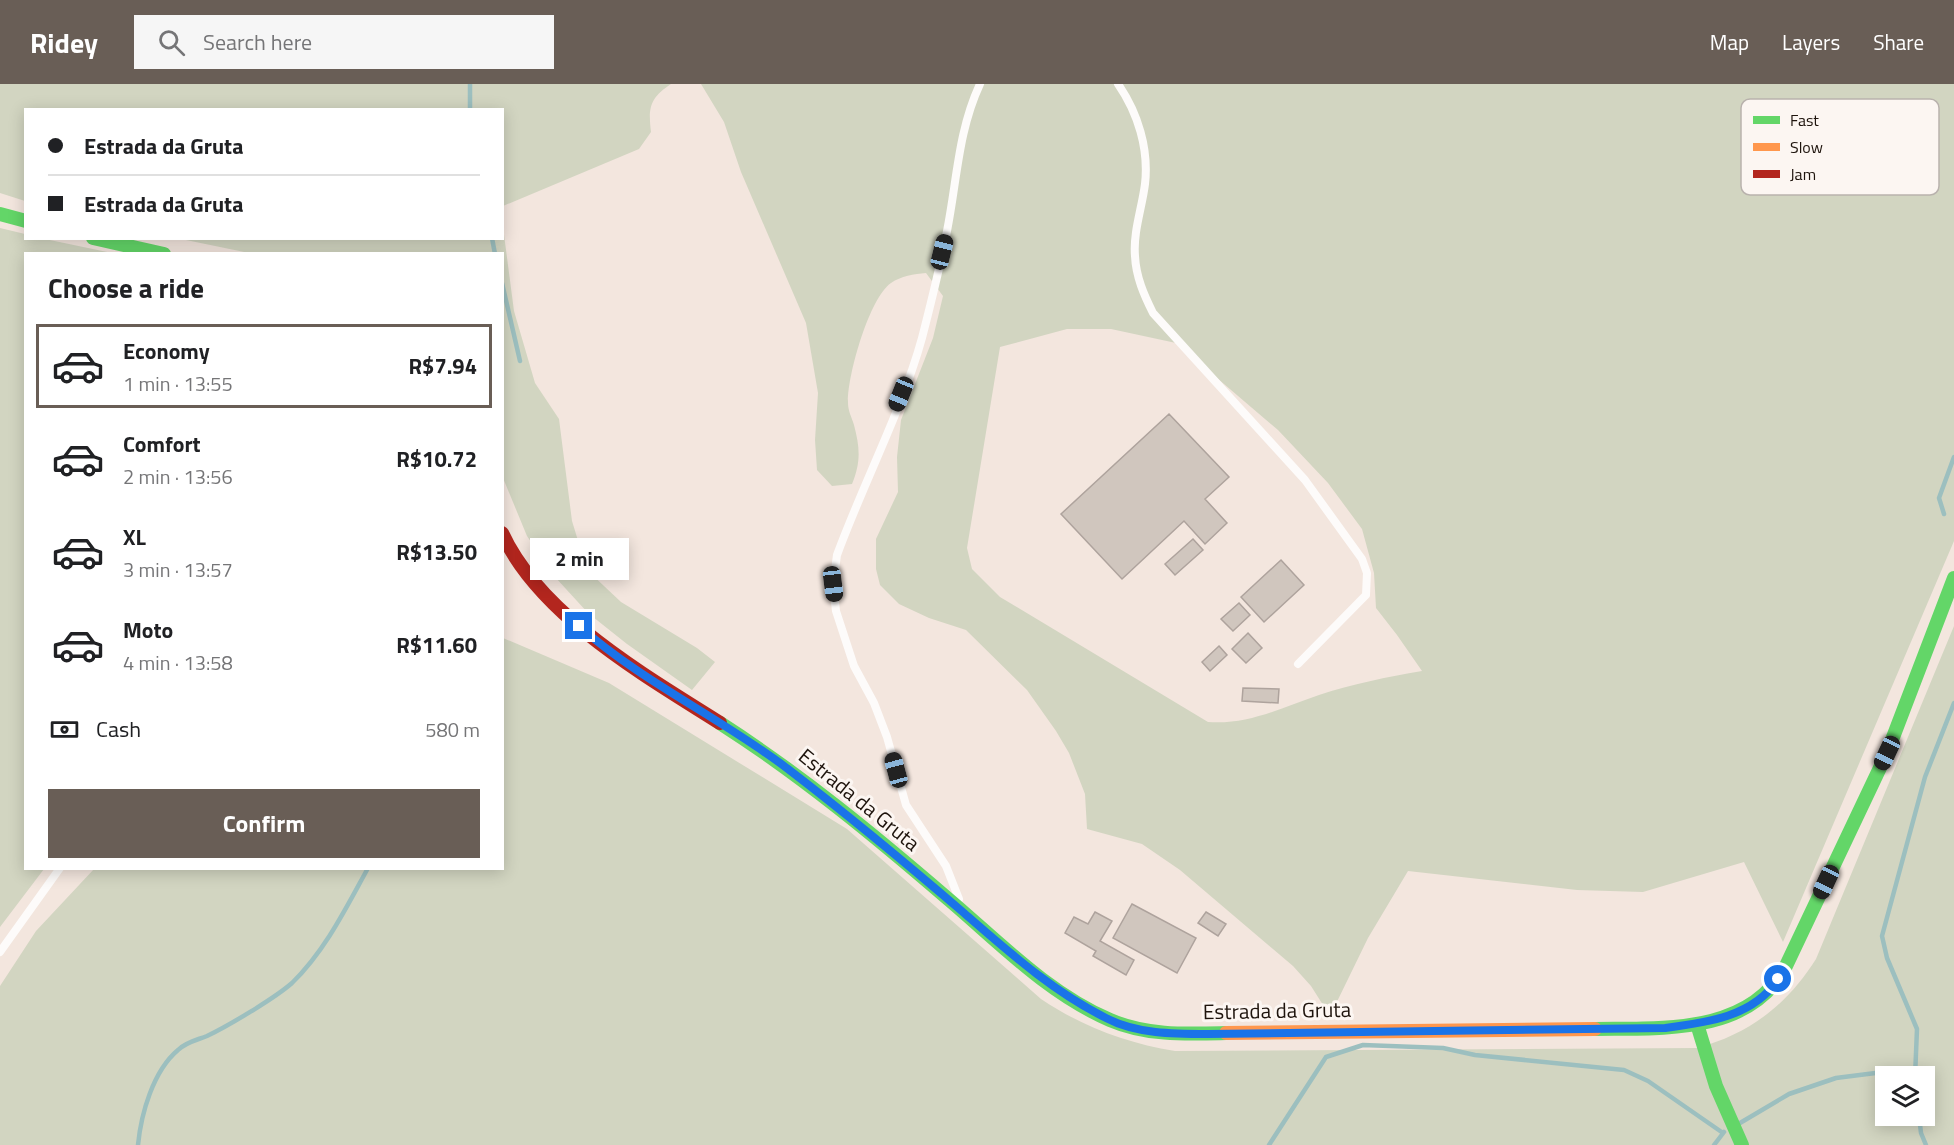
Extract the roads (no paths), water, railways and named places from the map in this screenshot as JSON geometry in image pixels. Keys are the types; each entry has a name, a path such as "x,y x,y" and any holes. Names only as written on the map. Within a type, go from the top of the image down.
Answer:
{"main road":[{"path":"0,214 24,220"},
{"path":"102,240 155,252"},
{"name":"Estrada da Gruta","path":"505,548 562,611 595,640 647,677 789,769 1003,948 1071,999 1108,1020 1138,1029 1175,1034 1665,1028 1723,1018 1748,1007 1771,990 1785,968 1887,753 1954,578"},
{"path":"1697,1024 1716,1086 1742,1145"}],"lane":[{"path":"965,914 946,866 906,805 881,720 854,666 836,611 833,584 837,555 910,374 921,339 948,231 961,139 970,105 980,84"},
{"path":"1118,84 1140,128 1146,157 1145,183 1135,253 1142,291 1153,313 1305,480 1362,559 1367,573 1366,595 1298,664"},
{"path":"0,952 59,870"}],"waterway":[{"path":"470,84 470,108"},
{"path":"492,240 495,252"},
{"path":"504,292 520,361"},
{"path":"1944,514 1939,498 1954,457"},
{"path":"1915,1066 1917,1029 1887,958 1882,936 1925,777 1954,703"},
{"path":"138,1145 145,1107 155,1081 169,1059 184,1045 239,1019 292,983 325,943 367,870"},
{"path":"1269,1145 1326,1057 1363,1045 1443,1048 1475,1055 1624,1070 1648,1081 1723,1133"},
{"path":"1740,1123 1789,1094 1836,1078 1875,1073"},
{"path":"1920,1126 1926,1145"},
{"path":"1714,1145 1724,1132"}]}
